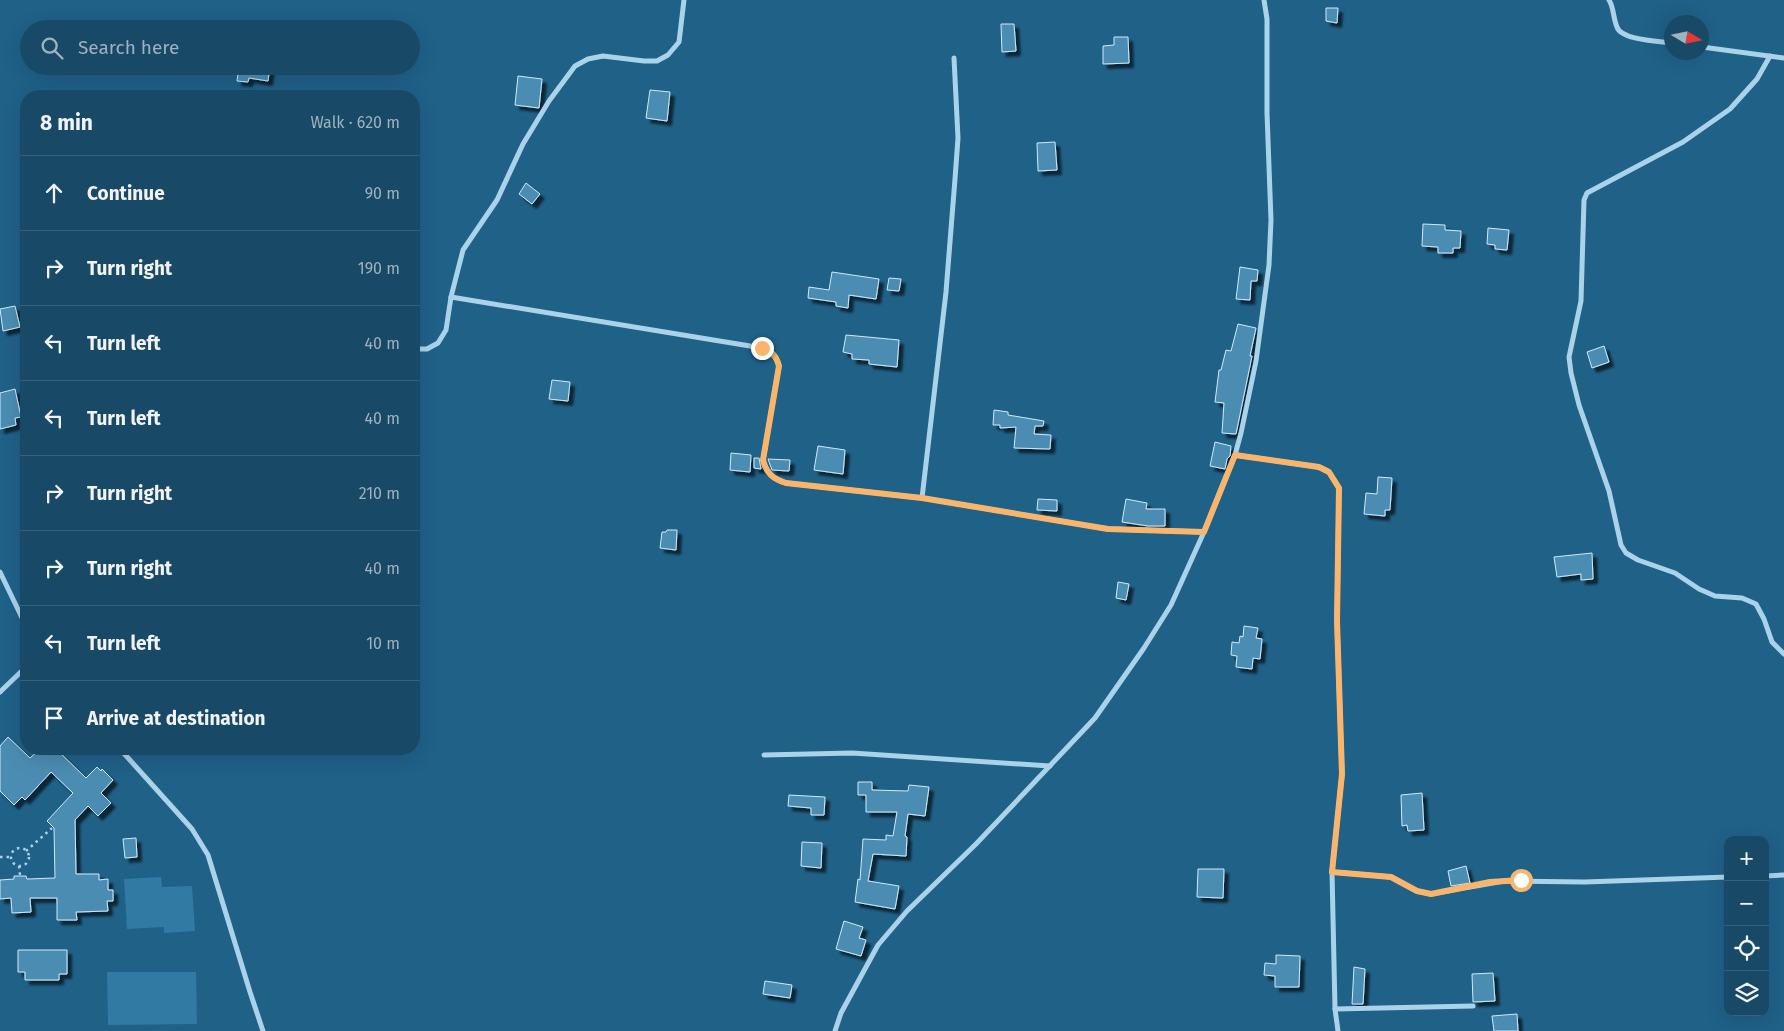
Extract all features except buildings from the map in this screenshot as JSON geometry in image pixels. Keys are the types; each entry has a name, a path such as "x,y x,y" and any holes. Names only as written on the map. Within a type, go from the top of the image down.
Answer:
{"street":[{"path":"420,349 426,349 438,343 446,330 451,297 463,250 497,200 524,144 544,110 575,66 588,59 603,56 657,61 668,55 679,42 684,0"},
{"path":"834,1031 841,1013 878,945 907,911 976,844 1095,718 1172,605 1204,532 1235,455 1256,361 1269,265 1271,220 1267,113 1267,19 1264,0"},
{"path":"1609,0 1617,29 1620,33 1636,38 1664,42"},
{"path":"1709,48 1784,58"},
{"path":"1770,56 1757,79 1730,110 1683,142 1587,193 1584,200 1581,300 1569,357 1579,405 1609,491 1621,545 1626,552 1638,560 1675,573 1699,589 1715,596 1742,598 1756,604 1764,619 1772,642 1784,654"},
{"path":"922,498 946,292 958,138 954,58"},
{"path":"451,297 750,346 772,352 779,366 763,460 765,469 777,480 786,483 922,498 1108,529 1204,532"},
{"path":"1235,455 1319,467 1329,472 1339,488 1337,621 1342,774 1332,872 1334,1009 1338,1031"},
{"path":"0,572 20,614"},
{"path":"0,692 20,673"},
{"path":"764,755 852,752 1050,766"},
{"path":"125,755 192,828 208,855 250,992 264,1031"},
{"path":"1332,872 1391,877 1417,891 1431,894 1504,880 1585,882 1724,877"},
{"path":"1769,876 1784,875"},
{"path":"1334,1009 1473,1006"}],"path":[{"path":"26,851 52,828"},
{"path":"22,848 26,851 28,861 19,866 13,863 11,857 15,849 22,848"},
{"path":"0,857 11,857"},
{"path":"19,866 20,875"}],"shaded area":[{"path":"161,877 162,887 192,886 195,931 164,933 164,927 127,929 124,879"},
{"path":"107,972 196,972 197,1024 108,1025"}],"route":[{"path":"762,348 772,352 779,366 763,460 765,469 770,474 777,480 786,483 922,498 1108,529 1204,532 1235,455 1319,467 1329,472 1339,488 1337,621 1339,714 1342,752 1341,795 1332,872 1391,877 1417,891 1431,894 1490,882 1521,880"}]}
